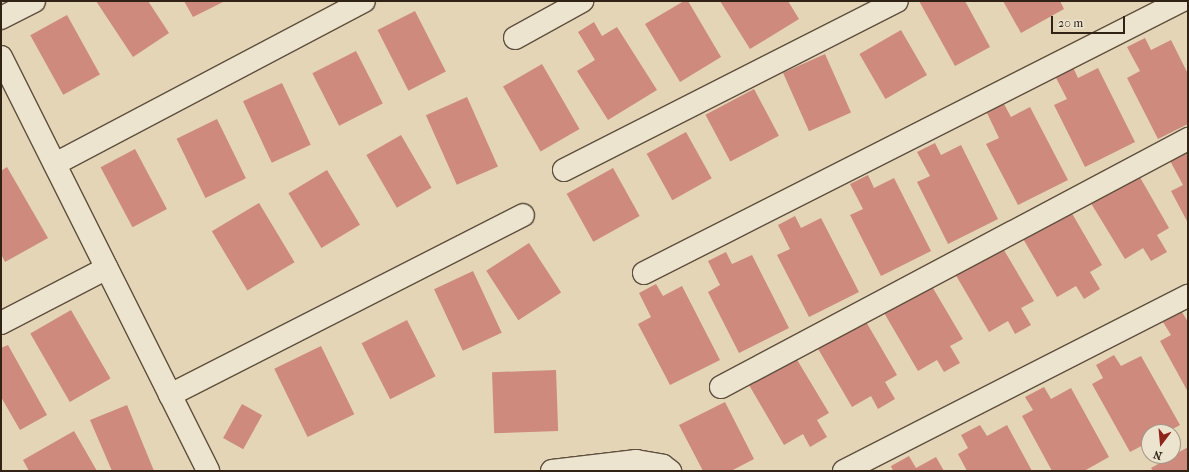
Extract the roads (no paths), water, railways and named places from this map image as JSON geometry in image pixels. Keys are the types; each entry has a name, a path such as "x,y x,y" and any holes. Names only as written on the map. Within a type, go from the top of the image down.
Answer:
{"street":[{"path":"1,18 34,1"},
{"path":"55,164 364,1"},
{"path":"515,38 582,1"},
{"path":"564,170 897,1"},
{"path":"644,273 1181,1"},
{"path":"1,57 208,471"},
{"path":"721,387 1188,139"},
{"path":"170,395 523,216"},
{"path":"1,323 107,268"},
{"path":"844,471 1188,296"},
{"path":"552,471 636,461 662,466 670,471"}]}
